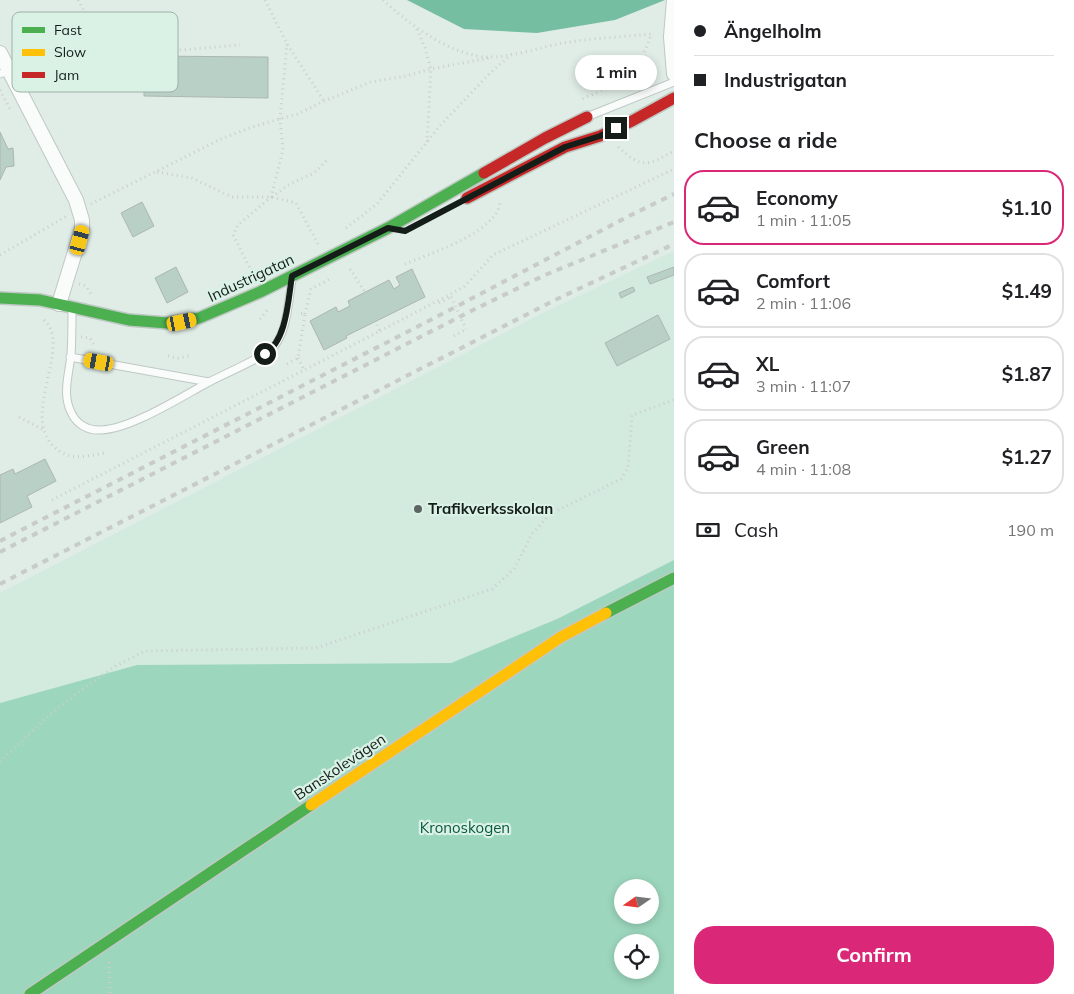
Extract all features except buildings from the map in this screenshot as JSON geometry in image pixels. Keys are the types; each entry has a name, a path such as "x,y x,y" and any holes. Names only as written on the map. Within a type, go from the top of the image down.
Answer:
{"street":[{"path":"674,0 671,37 674,74"},
{"path":"0,53 4,72 12,86"},
{"path":"15,92 80,209 82,229 67,282 66,305"},
{"path":"456,205 565,147 600,136 674,98"},
{"name":"Industrigatan","path":"0,298 40,300 129,320 167,323 199,318 231,306 388,228 545,138 587,117"},
{"path":"388,228 405,231"},
{"name":"Banskolevägen","path":"30,994 561,637 674,578"}],"lane":[{"name":"Industrigatan","path":"587,117 674,82"},
{"path":"66,305 70,357 67,384 68,404 78,423 93,430 101,430 115,428 139,419 265,354 275,346 281,333 292,276"},
{"path":"70,357 209,382"}],"path":[{"path":"78,0 85,12"},
{"path":"265,0 287,44 324,101"},
{"path":"383,0 416,28 432,38 461,52 489,58"},
{"path":"416,28 425,48 431,69 427,142"},
{"path":"0,254 80,209 221,139 255,126 298,114 371,82 565,42 651,34 648,45 635,68 621,82 576,102"},
{"path":"271,197 283,150 280,119 287,44"},
{"path":"178,50 240,45"},
{"path":"342,231 377,204 439,126 490,73 512,54"},
{"path":"612,144 627,156 640,163 654,162 674,151"},
{"path":"255,279 233,235 238,225 271,197 288,185 314,173 328,159"},
{"path":"52,500 464,287 493,255 674,169"},
{"path":"156,172 192,178 232,197 271,197 296,203 320,247"},
{"path":"405,264 453,243 488,224 497,213 504,195"},
{"path":"350,269 365,292"},
{"path":"305,314 311,289 330,279"},
{"path":"67,282 86,286 93,296"},
{"path":"439,303 451,297 466,330 454,336"},
{"path":"260,319 270,307"},
{"path":"377,325 380,331"},
{"path":"168,356 178,358 189,356"},
{"path":"298,358 304,370"},
{"path":"0,762 48,716 81,690 116,666 146,651 316,648 492,589 514,570 532,534 550,514 621,479 628,468 632,415 674,400"},
{"path":"19,417 45,430"},
{"path":"109,941 110,994"}],"shaded area":[{"path":"407,0 665,0 615,20 537,33 464,29"},
{"name":"Trafikverksskolan","path":"674,251 674,560 557,619 451,663 137,665 0,703 0,593 547,311"}],"green space":[{"name":"Kronoskogen","path":"674,560 674,994 0,994 0,703 137,665 451,663 557,619"}],"railway":[{"path":"0,541 674,194"},
{"path":"0,552 473,310 545,275 674,222"},
{"path":"0,584 555,300 674,244"}],"traffic: fast":[{"path":"0,298 40,300 129,320 167,323 199,318 260,292 388,228 484,173"},
{"path":"606,613 674,578"},
{"path":"30,994 311,805"}],"traffic: slow":[{"path":"311,805 561,637 606,613"}],"traffic: jam":[{"path":"467,198 565,147 600,136 674,98"},
{"path":"484,173 545,138 587,117"}],"place":[{"name":"Trafikverksskolan","path":"418,509"}],"route":[{"path":"265,354 275,346 281,333 292,276 388,228 405,231 565,147 600,136 616,128"}]}
